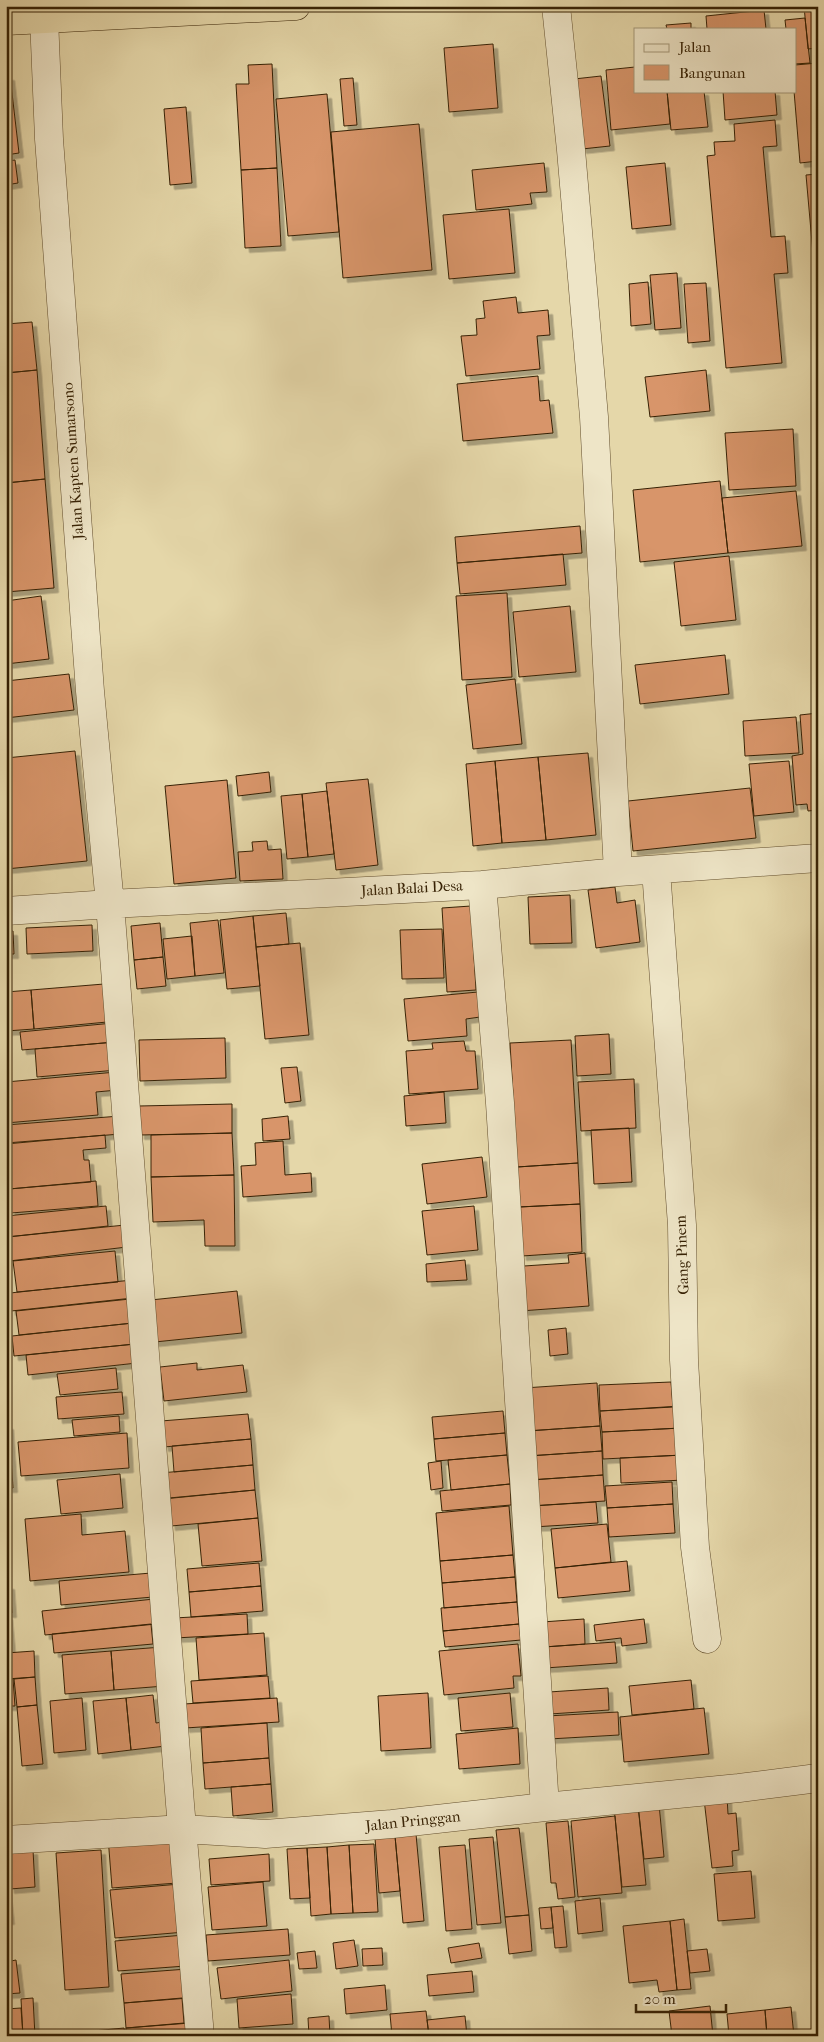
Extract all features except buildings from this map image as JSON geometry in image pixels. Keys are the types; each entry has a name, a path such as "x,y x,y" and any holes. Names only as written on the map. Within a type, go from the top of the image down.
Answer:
{"highway":[{"path":"6,21 296,6"}],"street":[{"path":"556,6 571,150 594,417 618,872"},
{"name":"Jalan Kapten Sumarsono","path":"44,18 49,139 90,690 110,904 200,2036"},
{"name":"Jalan Balai Desa","path":"6,911 482,885 618,872 818,858"},
{"name":"Gang Pinem","path":"656,870 682,1225 684,1360 695,1547 707,1640"},
{"path":"482,885 500,1103 546,1807"},
{"name":"Jalan Pringgan","path":"6,1840 183,1829 265,1834 392,1824 818,1778"}]}
